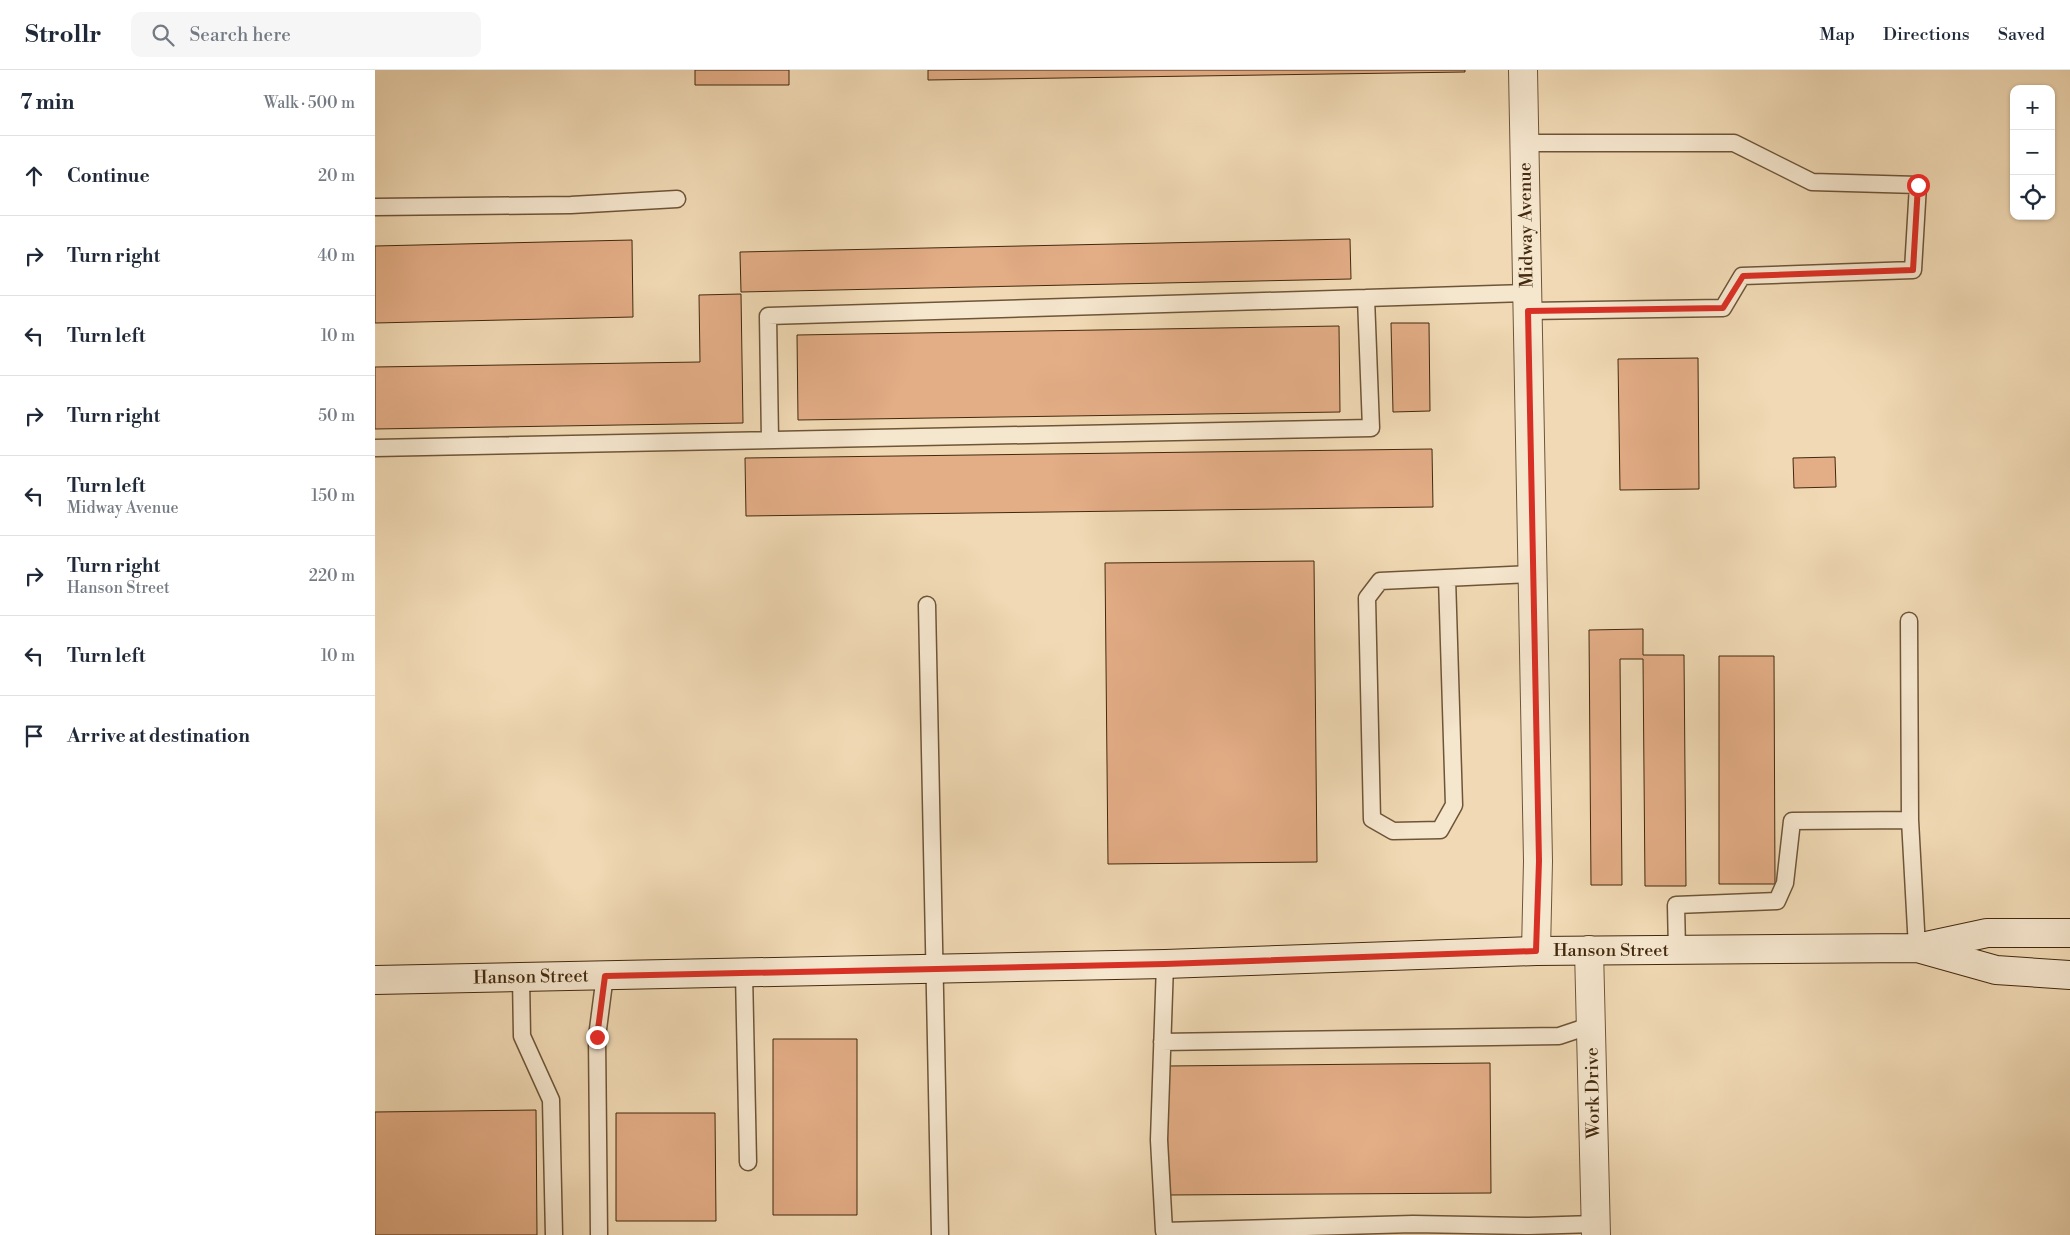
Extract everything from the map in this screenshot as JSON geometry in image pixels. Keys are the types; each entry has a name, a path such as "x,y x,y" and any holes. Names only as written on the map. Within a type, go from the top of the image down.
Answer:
{"street":[{"name":"Midway Avenue","path":"1523,70 1539,861 1536,951"},
{"name":"Hanson Street","path":"375,980 1165,964 1536,951 1917,948 1987,933 2070,933"},
{"name":"Hanson Street","path":"1917,948 1996,970 2070,974"},
{"name":"Work Drive","path":"1589,950 1595,1229"}],"lane":[{"path":"770,440 768,316 1366,298 1723,308 1743,276 1913,270 1918,185 1812,182 1734,142 1525,143"},
{"path":"375,207 571,205 677,199"},
{"path":"375,448 1371,428 1366,298"},
{"path":"1447,578 1454,805 1440,830 1393,831 1372,819 1367,598 1380,581 1533,574"},
{"path":"927,605 940,1235"},
{"path":"1909,621 1911,820 1917,948"},
{"path":"1677,950 1676,905 1777,901 1785,883 1792,821 1911,820"},
{"path":"1165,964 1159,1140 1163,1231 1413,1224 1595,1229"},
{"path":"744,973 748,1162"},
{"path":"599,1235 597,1037 605,976"},
{"path":"521,977 522,1036 551,1100 554,1235"},
{"path":"1162,1042 1559,1036 1591,1025"}],"building":[{"path":"695,70 789,70 789,85 695,85"},
{"path":"928,70 1465,70 1465,72 928,80"},
{"path":"1350,239 1351,279 741,292 740,252"},
{"path":"632,240 633,317 375,323 375,246"},
{"path":"741,294 743,423 375,429 375,367 700,362 699,295"},
{"path":"1391,323 1429,323 1430,411 1393,412"},
{"path":"1339,326 1340,412 798,420 797,335"},
{"path":"1698,358 1699,489 1620,490 1618,359"},
{"path":"1432,449 1433,507 746,516 745,458"},
{"path":"1835,457 1836,487 1794,488 1793,458"},
{"path":"1314,561 1317,862 1108,864 1105,563"},
{"path":"1643,629 1643,655 1684,655 1686,886 1645,886 1643,659 1620,659 1622,885 1591,885 1589,630"},
{"path":"1719,656 1774,656 1775,884 1719,884"},
{"path":"773,1039 857,1039 857,1215 773,1215"},
{"path":"1490,1063 1491,1193 1168,1195 1167,1066"},
{"path":"536,1110 537,1235 375,1235 375,1112"},
{"path":"616,1113 715,1113 716,1221 616,1221"}],"route":[{"path":"597,1037 605,976 1165,964 1536,951 1539,861 1528,311 1723,308 1743,276 1913,270 1918,185"}]}
